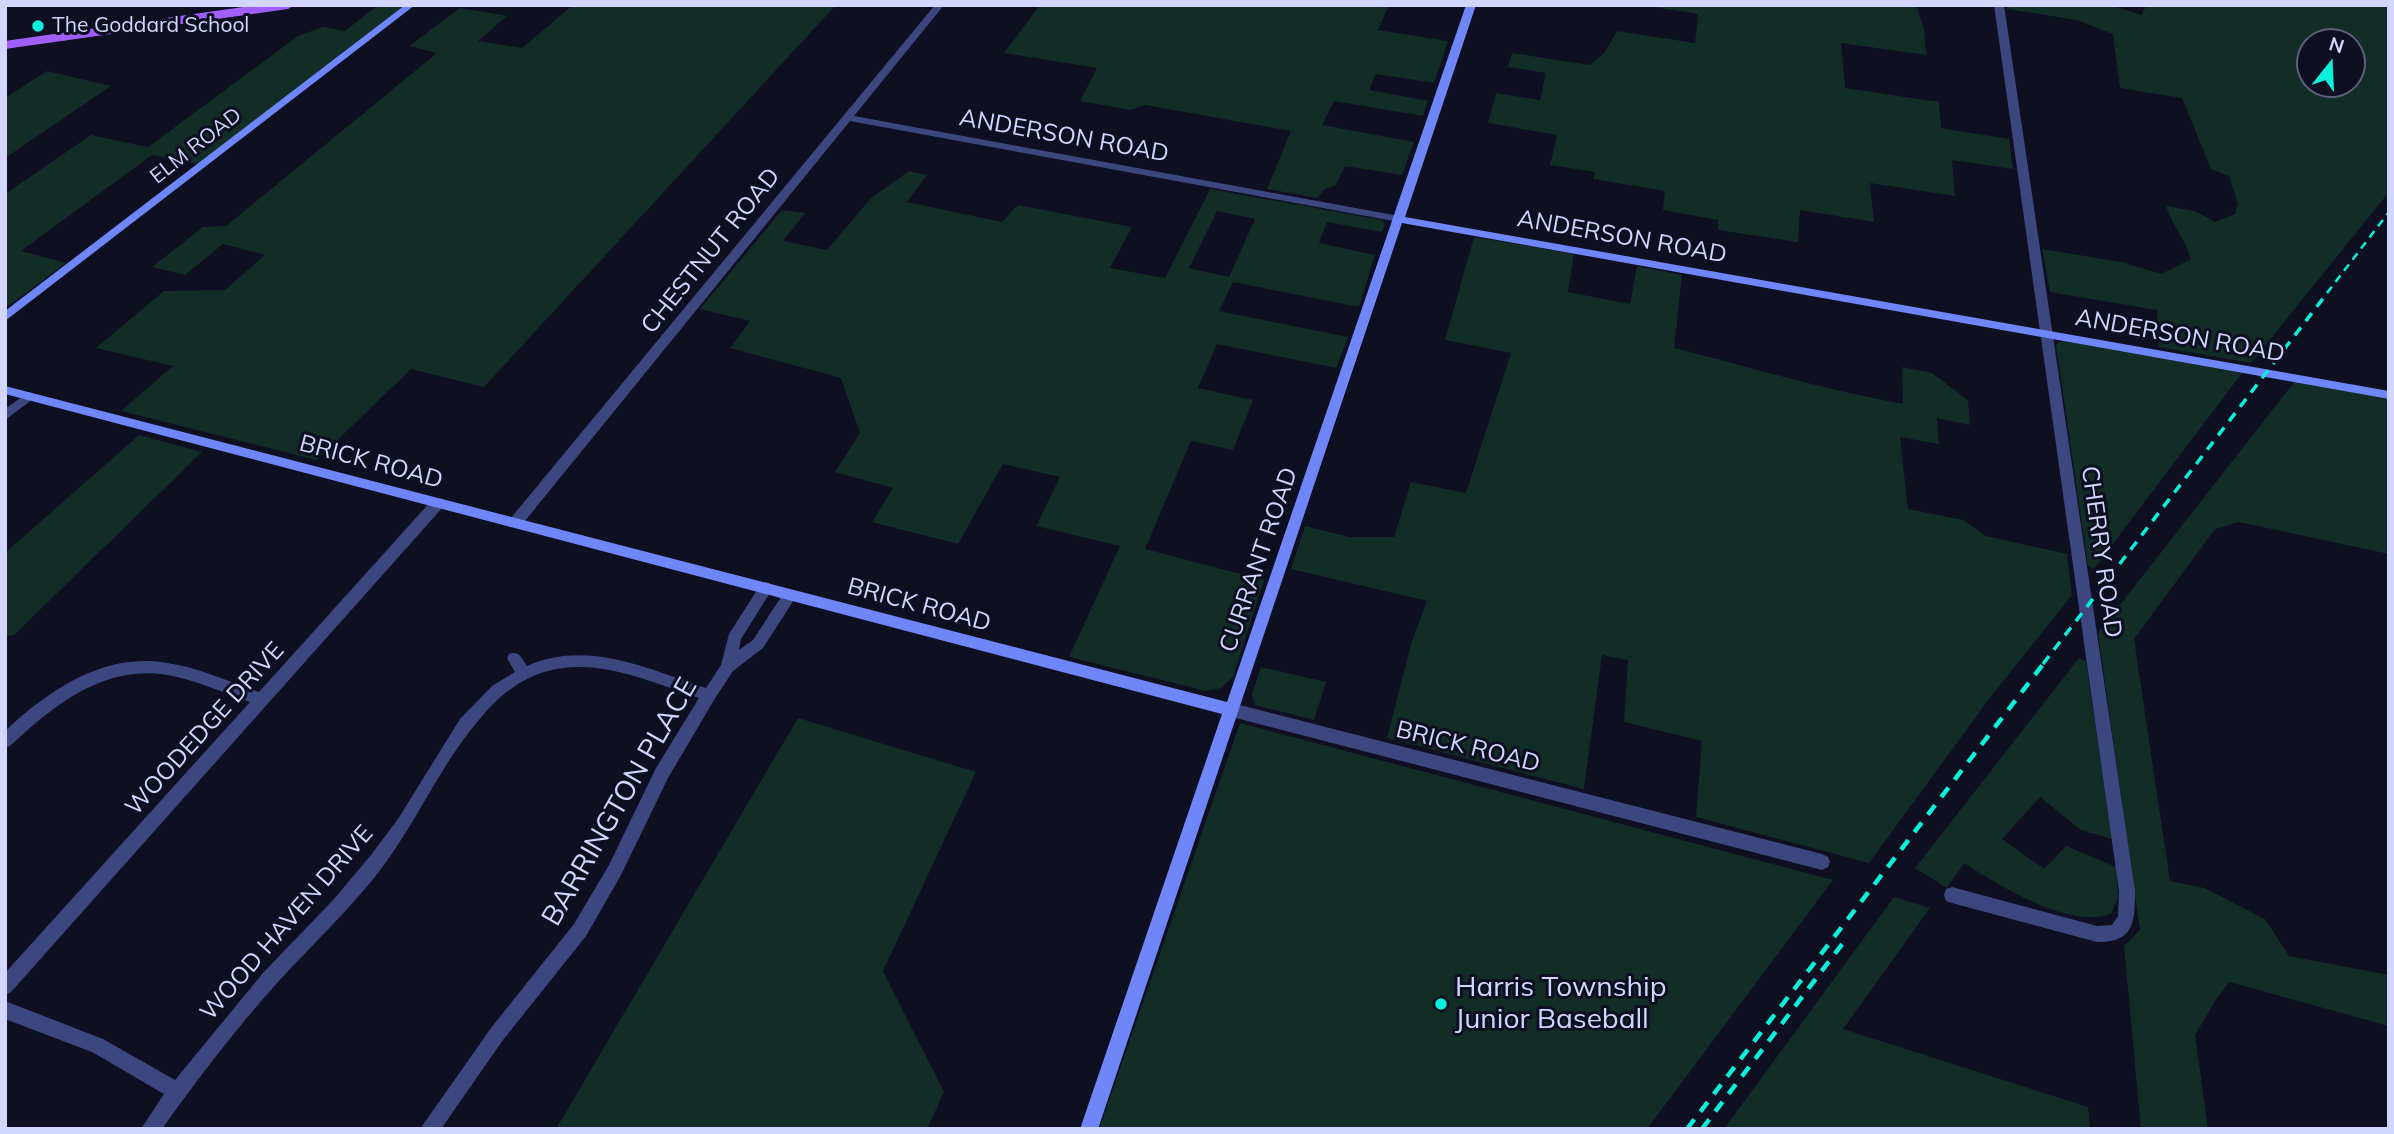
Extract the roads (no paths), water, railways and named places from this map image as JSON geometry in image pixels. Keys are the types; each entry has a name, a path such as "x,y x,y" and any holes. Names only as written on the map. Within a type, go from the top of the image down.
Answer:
{"main road":[{"path":"5,45 288,5"}],"street":[{"name":"ELM ROAD","path":"5,317 411,5"},
{"name":"CHESTNUT ROAD","path":"515,523 940,5"},
{"name":"CURRANT ROAD","path":"1089,1129 1471,5"},
{"name":"CHERRY ROAD","path":"1952,895 2097,934 2112,934 2121,930 2126,922 2127,891 1999,5"},
{"name":"ANDERSON ROAD","path":"848,118 2389,395"},
{"name":"BRICK ROAD","path":"5,390 1822,862"},
{"path":"5,416 29,396"},
{"name":"WOODEDGE DRIVE","path":"5,986 438,503"},
{"name":"BARRINGTON PLACE","path":"728,667 734,638 766,589"},
{"name":"BARRINGTON PLACE","path":"429,1129 476,1061 586,922 615,870 662,773 709,695 728,667 758,644 789,594"},
{"path":"514,658 524,674"},
{"name":"WOOD HAVEN DRIVE","path":"150,1129 237,1016 354,890 388,847 468,718 497,690 524,674 561,662 588,659 709,695"},
{"path":"5,741 35,712 59,695 96,676 117,669 145,666 169,669 262,699"},
{"path":"5,1010 97,1045 177,1091"}],"railway":[{"path":"2327,293 2389,212"},
{"path":"2043,664 2328,292"},
{"path":"1687,1129 2044,663"},
{"path":"1702,1129 1846,939"}],"place":[{"name":"The Goddard School","path":"38,26"},
{"name":"Harris Township Junior Baseball","path":"1441,1004"}]}
